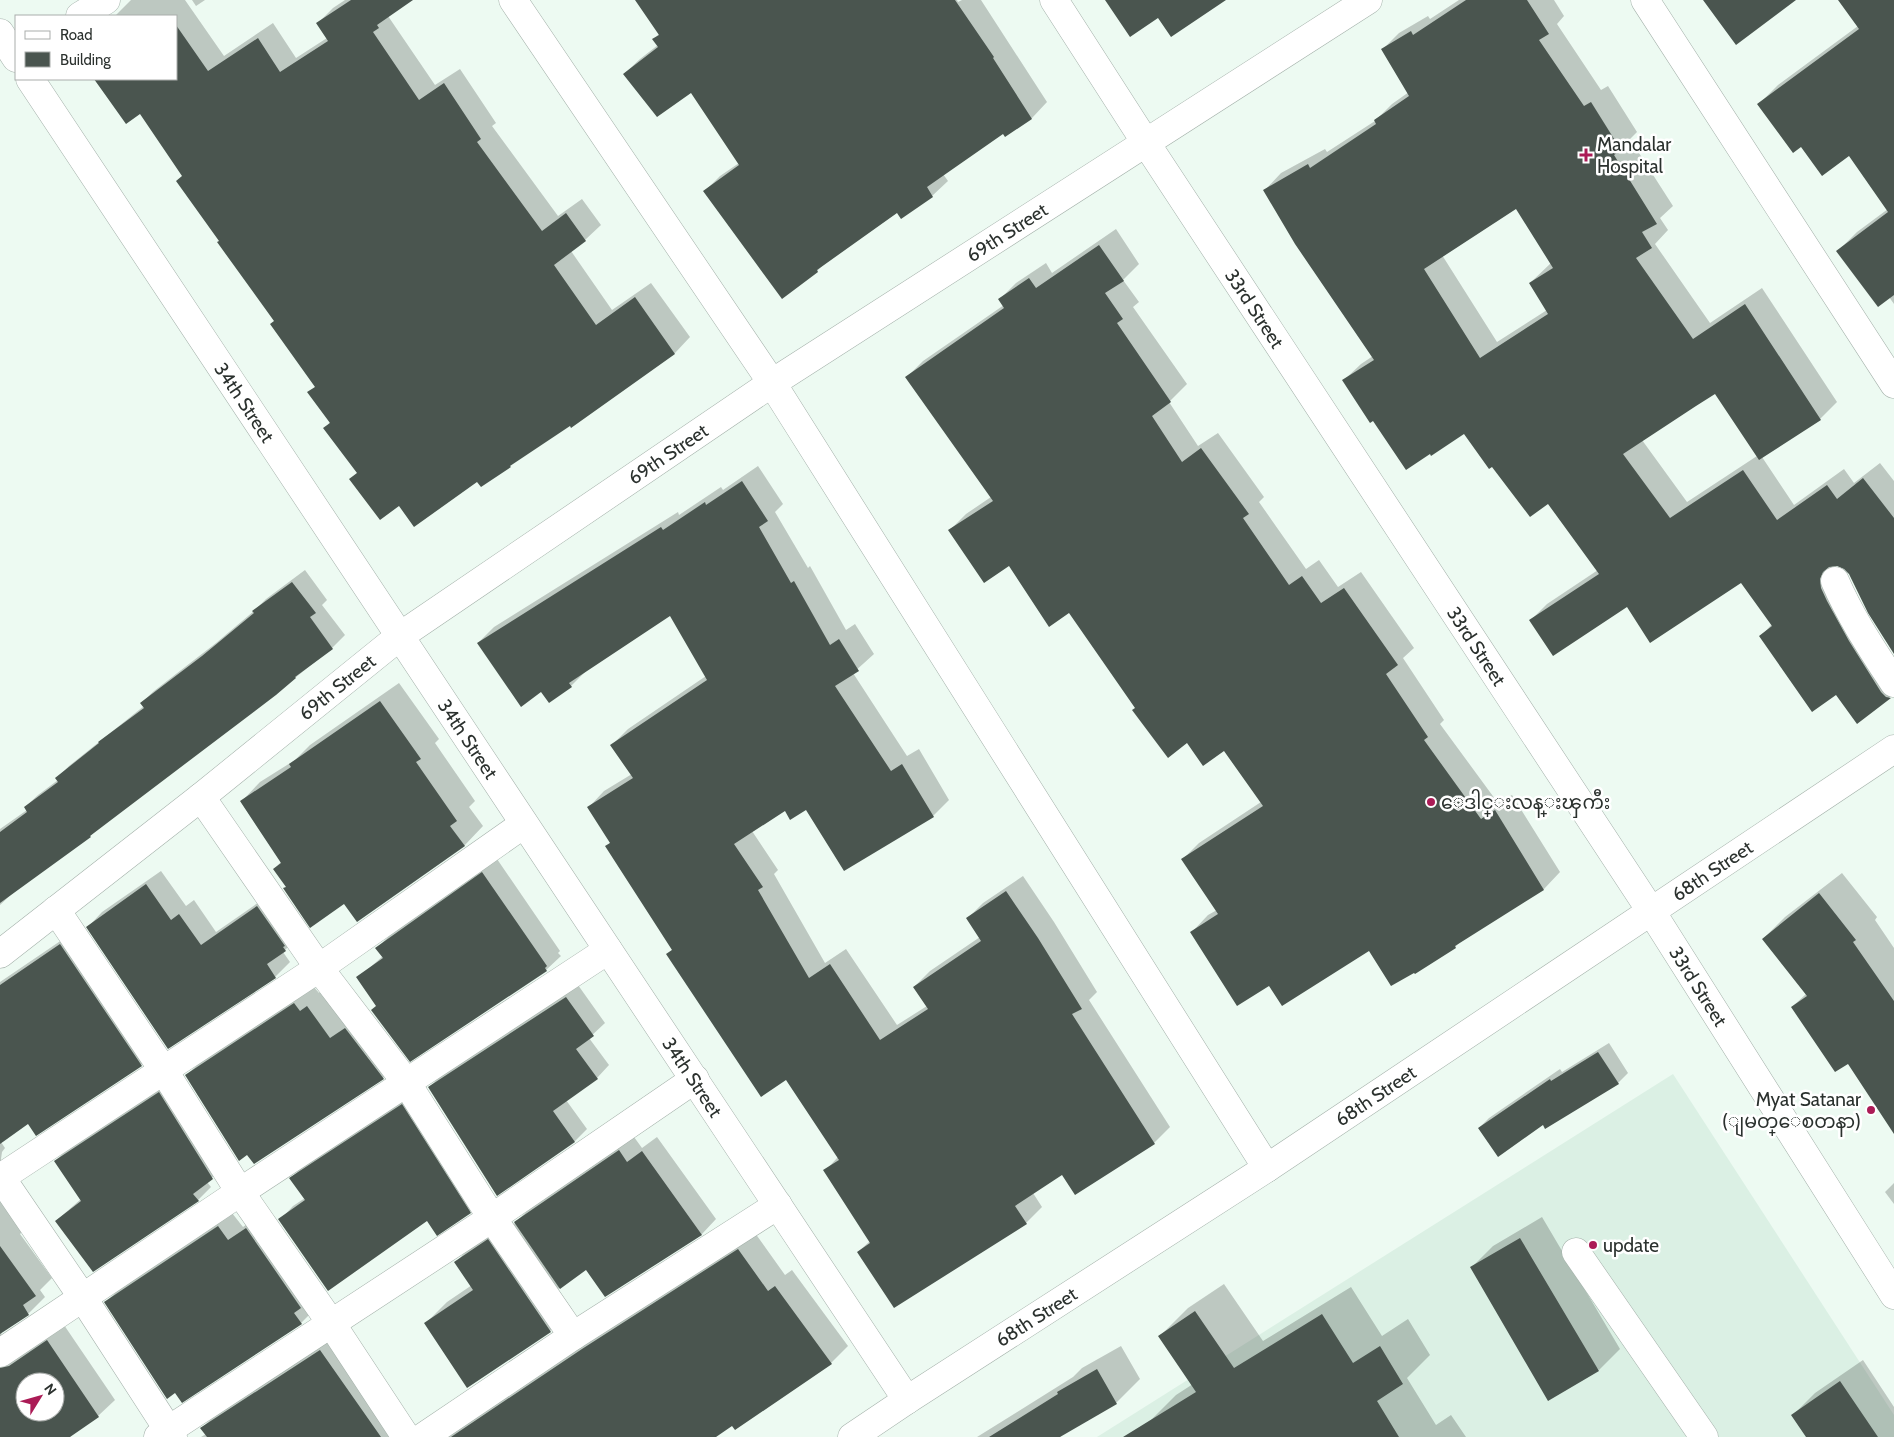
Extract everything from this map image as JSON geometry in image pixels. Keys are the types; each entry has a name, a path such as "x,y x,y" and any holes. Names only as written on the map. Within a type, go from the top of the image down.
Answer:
{"street":[{"path":"82,15 106,0"},
{"path":"512,0 772,383 1267,1168"},
{"name":"33rd Street","path":"1054,0 1651,911 1894,1295"},
{"name":"69th Street","path":"0,954 201,797 400,636 772,383 1368,0"},
{"path":"1645,0 1894,384"},
{"path":"0,33 15,56"},
{"name":"34th Street","path":"31,80 907,1400"},
{"path":"1835,581 1859,629 1894,682"},
{"name":"68th Street","path":"852,1437 1267,1168 1894,748"},
{"path":"201,797 320,968 406,1082 492,1218 573,1336"},
{"path":"524,824 320,968 0,1177 83,1298 166,1435 331,1323 492,1218 695,1079"},
{"path":"56,910 164,1071 240,1192 331,1323 406,1437"},
{"path":"0,1353 240,1192 608,950"},
{"path":"423,1437 573,1336 778,1205"},
{"path":"1576,1252 1704,1437"}],"shaded area":[{"name":"update","path":"1673,1074 1894,1415 1894,1437 1097,1437"}],"building":[{"path":"351,0 413,0 377,25 379,28 373,32 419,100 444,83 481,139 477,142 542,231 566,213 586,241 554,265 596,325 635,297 675,354 571,428 570,426 481,487 477,482 414,527 399,506 380,520 349,479 357,473 323,428 330,423 307,392 315,387 270,324 274,321 176,181 182,176 140,114 126,124 95,80 178,80 178,28 208,71 258,38 280,72 328,41 316,23"},
{"path":"635,0 955,0 994,57 1032,119 1005,137 1003,134 927,187 933,197 901,219 897,213 817,270 818,272 782,299 703,191 739,165 691,93 657,117 623,74 658,47 652,39 659,35"},
{"path":"1105,0 1226,0 1171,37 1158,18 1130,37"},
{"path":"1466,0 1527,0 1549,34 1539,40 1584,106 1591,102 1621,150 1614,155 1657,224 1642,232 1652,248 1636,258 1693,339 1745,304 1821,420 1759,460 1715,394 1696,406 1623,454 1670,518 1743,470 1777,520 1827,485 1837,499 1863,478 1894,518 1894,654 1868,613 1849,574 1837,566 1829,567 1823,572 1820,579 1821,588 1827,601 1849,641 1881,692 1886,697 1891,698 1857,724 1836,695 1812,712 1759,636 1772,626 1741,583 1650,643 1627,607 1553,656 1529,620 1599,574 1548,504 1530,517 1492,467 1489,469 1464,434 1406,470 1373,421 1370,423 1342,380 1374,360 1295,244 1263,190 1308,164 1310,168 1376,124 1374,120 1409,96 1381,49 1411,31 1413,35","holes":["1516,209 1553,268 1529,283 1548,314 1480,358 1424,269"]},
{"path":"1703,0 1796,0 1736,45"},
{"path":"1838,0 1894,0 1894,295 1878,307 1836,251 1888,212 1849,156 1822,176 1801,147 1793,153 1757,104 1859,29"},
{"path":"1099,245 1124,281 1105,293 1123,319 1117,323 1171,402 1152,416 1182,462 1201,448 1249,514 1243,518 1289,585 1302,576 1321,603 1344,588 1398,665 1386,674 1428,737 1424,740 1481,819 1495,810 1544,890 1455,946 1456,948 1415,974 1391,986 1369,951 1282,1006 1269,986 1237,1006 1190,932 1218,914 1181,859 1263,806 1224,751 1203,766 1187,743 1168,758 1132,710 1135,708 1069,613 1049,627 1009,566 984,583 948,530 993,501 905,377 1004,308 998,299 1029,278 1036,288"},
{"path":"742,481 768,521 759,527 791,583 794,581 830,645 839,639 859,671 835,686 891,771 902,764 934,817 844,871 806,810 790,820 785,811 734,844 763,887 758,890 809,978 830,964 880,1040 928,1009 913,987 981,941 966,918 1006,891 1082,1009 1072,1014 1155,1144 1075,1195 1062,1175 1015,1206 1027,1224 894,1308 857,1252 870,1243 823,1170 839,1160 786,1080 761,1097 666,954 672,950 605,846 610,843 587,807 633,778 610,745 707,680 670,616 569,683 572,687 549,703 541,692 521,707 477,643 661,527 663,530 705,502 706,505"},
{"path":"292,582 316,613 310,617 333,649 91,837 0,903 0,832 27,812 24,807 58,782 55,778 98,742 144,708 140,703 202,656 254,613 252,611"},
{"path":"380,701 421,759 416,762 457,821 450,826 465,846 357,922 344,904 310,928 283,888 286,887 273,869 281,863 240,801 291,767 289,764"},
{"path":"482,872 547,966 545,968 547,971 410,1062 371,1010 376,1006 356,977 383,958 375,948"},
{"path":"146,884 171,920 179,914 201,945 257,906 285,946 283,947 286,951 267,964 276,978 168,1049 86,927"},
{"path":"1819,893 1856,940 1853,942 1894,1001 1894,1134 1848,1064 1835,1072 1791,1007 1807,996 1762,939"},
{"path":"60,944 142,1066 36,1136 28,1124 0,1144 0,985"},
{"path":"566,997 594,1036 576,1049 598,1079 553,1111 575,1142 497,1196 428,1087"},
{"path":"294,1003 300,1011 307,1006 330,1038 345,1028 384,1079 254,1164 247,1155 239,1161 185,1075"},
{"path":"1598,1052 1619,1084 1545,1129 1543,1125 1498,1157 1478,1128 1550,1079 1551,1081"},
{"path":"159,1092 213,1179 193,1194 199,1201 93,1272 55,1221 81,1201 54,1161"},
{"path":"402,1104 471,1213 437,1236 427,1221 328,1291 278,1219 305,1200 289,1178"},
{"path":"619,1150 627,1162 642,1151 702,1235 605,1297 586,1270 560,1289 514,1222"},
{"path":"218,1226 228,1240 246,1228 301,1308 294,1313 302,1324 182,1403 175,1393 167,1399 104,1302"},
{"path":"1520,1238 1599,1371 1548,1401 1470,1267"},
{"path":"488,1239 551,1332 467,1388 424,1323 473,1290 454,1262"},
{"path":"0,1246 36,1296 23,1305 29,1315 0,1334"},
{"path":"738,1249 768,1291 775,1286 832,1364 735,1430 732,1426 716,1437 451,1437 582,1349"},
{"path":"1195,1311 1234,1368 1322,1314 1353,1363 1380,1346 1403,1384 1377,1401 1399,1437 1123,1437 1196,1392 1158,1336"},
{"path":"47,1340 99,1417 70,1437 0,1437 0,1368 9,1366"},
{"path":"320,1350 381,1437 207,1437 200,1428"},
{"path":"1097,1369 1117,1404 1060,1437 989,1437 1058,1394 1057,1392"},
{"path":"1840,1381 1878,1437 1806,1437 1791,1415"}],"place":[{"name":"Mandalar Hospital","path":"1586,155"},
{"name":"ေဒါင္းလန္းၾကီး","path":"1431,802"},
{"name":"Myat Satanar (ျမတ္ေစတနာ)","path":"1871,1110"},
{"name":"update","path":"1593,1245"}]}
